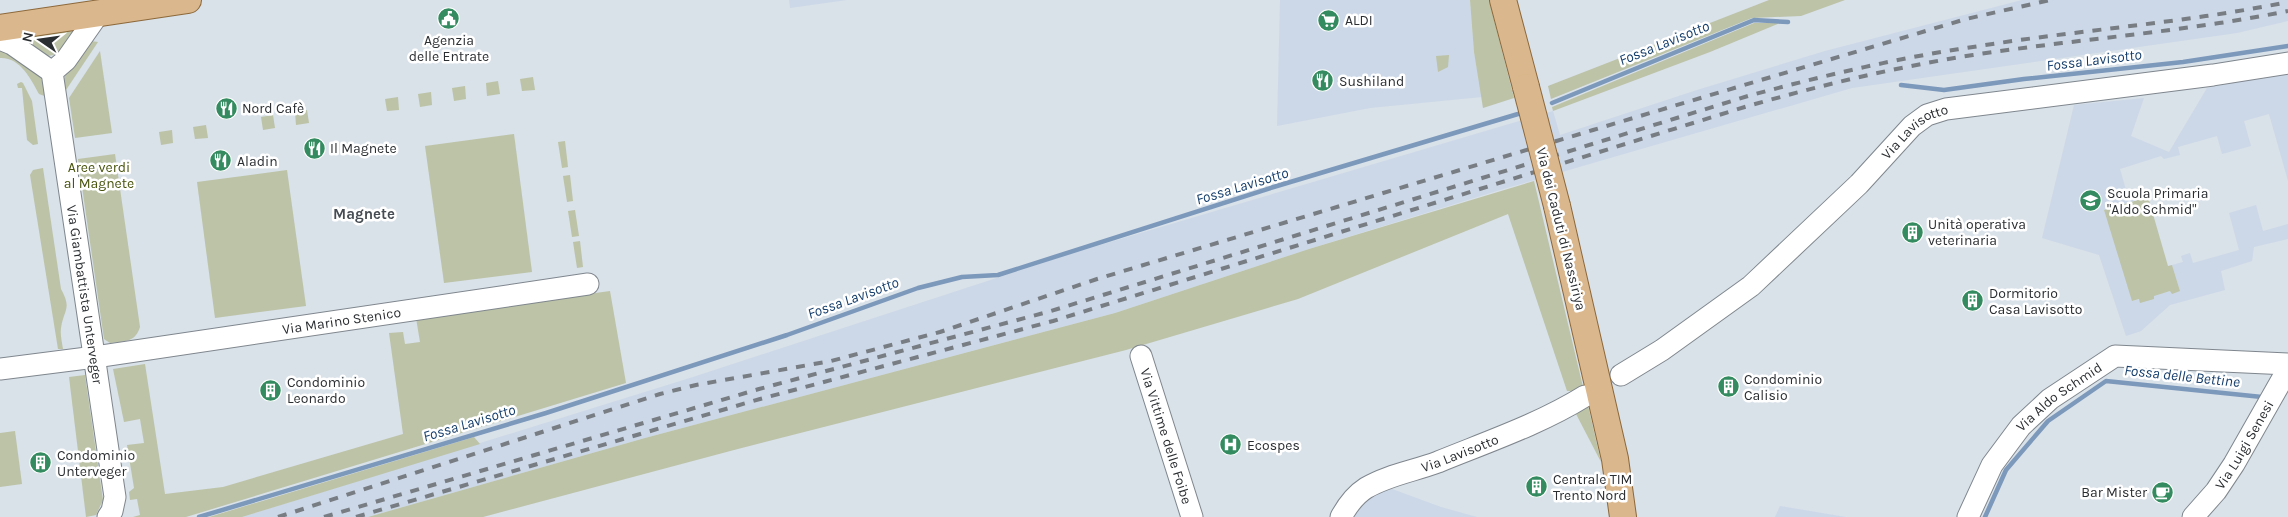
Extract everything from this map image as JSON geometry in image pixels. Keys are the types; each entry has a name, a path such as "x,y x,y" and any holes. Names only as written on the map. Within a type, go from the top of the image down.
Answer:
{"main road":[{"path":"0,12 73,0"},
{"path":"0,28 188,0"},
{"name":"Via dei Caduti di Nassiriya","path":"1503,0 1557,206 1616,459 1636,517"},
{"name":"Via dei Caduti di Nassiriya","path":"1616,459 1623,517"}],"street":[{"path":"0,39 12,44 52,72 66,60 99,13"},
{"name":"Via Lavisotto","path":"1621,375 1670,345 1751,286 1859,184 1912,126 1928,115 1946,109 2213,75 2288,63"},
{"name":"Via Giambattista Unterveger","path":"52,72 115,497 108,517"},
{"name":"Via Marino Stenico","path":"0,369 95,357 588,284"},
{"name":"Via Vittime delle Foibe","path":"1141,356 1192,517"},
{"name":"Via Aldo Schmid","path":"1968,517 1992,465 2022,426 2050,399 2115,356 2288,364"},
{"name":"Via Luigi Senesi","path":"2193,517 2216,491 2281,393 2288,369"},
{"name":"Via Lavisotto","path":"1340,517 1354,498 1364,489 1378,482 1437,462 1529,425 1585,396"}],"shaded area":[{"path":"789,0 847,0 790,8"},
{"path":"1280,0 1470,0 1474,52 1482,97 1370,108 1277,126"},
{"path":"2022,0 2288,0 2288,21 2237,33 1852,88 1500,190 1309,249 1115,313 645,438 368,517 242,517 693,377 1073,253 1553,111 1560,135 1697,90 1825,51"},
{"name":"Scuola Primaria \"Aldo Schmid\"","path":"2288,72 2288,181 2269,114 2244,121 2251,146 2222,154 2217,136 2178,147 2180,155 2164,159 2161,156 2120,169 2128,197 2146,191 2148,197 2104,210 2133,301 2170,291 2180,291 2172,265 2183,262 2181,256 2190,253 2193,263 2239,250 2229,213 2256,205 2263,231 2288,224 2288,239 2254,247 2252,261 2221,271 2225,290 2170,305 2141,331 2126,336 2099,255 2042,238 2074,105 2144,98 2131,136 2169,152 2207,88"},
{"path":"1384,486 1441,507 1477,517 1346,517"},
{"path":"1780,506 1846,517 1775,517"}],"green space":[{"path":"1470,0 1489,0 1514,98 1483,108 1474,52"},
{"path":"1769,0 1845,0 1801,16 1752,18 1551,99 1548,86"},
{"path":"1754,23 1780,23 1710,52 1553,111 1552,107"},
{"path":"81,24 63,47 51,56 37,52 13,36"},
{"path":"91,41 98,42 64,93 63,85 67,71"},
{"path":"0,45 23,60 36,72 45,87 47,97 39,94 19,65 13,61 0,58"},
{"path":"100,51 112,133 75,138 69,98"},
{"path":"1449,55 1448,67 1438,72 1436,56"},
{"path":"533,77 535,90 522,91 520,79"},
{"path":"498,81 500,94 487,96 486,83"},
{"path":"21,82 32,101 38,144 33,145 27,140 22,88 18,88 17,84"},
{"path":"465,86 466,99 454,101 452,88"},
{"path":"431,92 432,105 420,107 418,94"},
{"path":"398,97 399,110 387,111 385,99"},
{"path":"307,110 309,123 296,125 295,112"},
{"path":"273,115 275,128 263,130 261,117"},
{"path":"206,125 208,138 195,139 193,127"},
{"path":"172,130 173,143 161,145 159,132"},
{"path":"514,134 532,272 444,283 425,146"},
{"path":"565,141 568,167 562,168 558,142"},
{"name":"Aree verdi al Magnete","path":"115,154 140,327 132,339 110,343 104,339 78,159"},
{"path":"43,168 61,289 67,305 61,331 63,349 58,349 30,175 33,170"},
{"path":"287,170 306,306 215,318 197,182"},
{"path":"570,175 573,201 567,202 563,176"},
{"path":"1534,181 1584,391 1567,391 1508,214 1298,299 1126,350 734,450 483,517 368,517 645,438 1115,313 1309,249"},
{"path":"2148,197 2168,266 2172,265 2180,291 2172,294 2170,291 2140,303 2139,299 2132,301 2104,210"},
{"path":"575,210 579,236 572,237 568,211"},
{"path":"580,241 583,267 577,268 573,242"},
{"path":"610,291 626,383 186,517 133,517 140,515 137,499 130,500 129,492 134,488 127,445 144,443 140,419 124,422 113,369 145,364 165,494 223,487 403,434 389,333 403,332 405,344 420,342 416,318"},
{"path":"85,375 103,500 96,515 86,517 69,377"},
{"path":"1587,401 1601,462 1575,412"},
{"path":"15,431 22,484 0,487 0,433"},
{"path":"474,437 480,444 242,517 209,517"}],"waterway":[{"name":"Fossa Lavisotto","path":"1552,103 1754,20 1788,22"},
{"name":"Fossa Lavisotto","path":"1901,85 1944,90 2024,79 2183,62 2288,46"},
{"name":"Fossa Lavisotto","path":"199,517 546,413 787,335 918,288 962,277 998,275 1277,186 1518,114"},
{"name":"Fossa delle Bettine","path":"1985,517 2006,470 2048,421 2106,381 2262,397"}],"railway":[{"path":"278,517 660,394 696,385 831,361 940,332 1097,279 1593,130 1966,19 2050,0"},
{"path":"324,517 759,389 1051,311 1748,96 1916,56 2012,41 2210,16 2288,2"},
{"path":"356,517 760,399 1053,321 1748,106 1804,91 1887,71 1973,55 2170,30 2288,11"}],"place":[{"name":"Agenzia delle Entrate","path":"449,18"},
{"name":"ALDI","path":"1329,20"},
{"name":"Sushiland","path":"1323,81"},
{"name":"Nord Cafè","path":"226,108"},
{"name":"Il Magnete","path":"314,148"},
{"name":"Aladin","path":"221,161"},
{"name":"Scuola Primaria \"Aldo Schmid\"","path":"2091,201"},
{"name":"Unità operativa veterinaria","path":"1912,232"},
{"name":"Dormitorio Casa Lavisotto","path":"1973,301"},
{"name":"Condominio Calisio","path":"1728,387"},
{"name":"Condominio Leonardo","path":"271,390"},
{"name":"Ecospes","path":"1231,445"},
{"name":"Condominio Unterveger","path":"41,463"},
{"name":"Centrale TIM Trento Nord","path":"1537,487"},
{"name":"Bar Mister","path":"2163,492"}],"district":[{"name":"Magnete","path":"364,214"}]}
